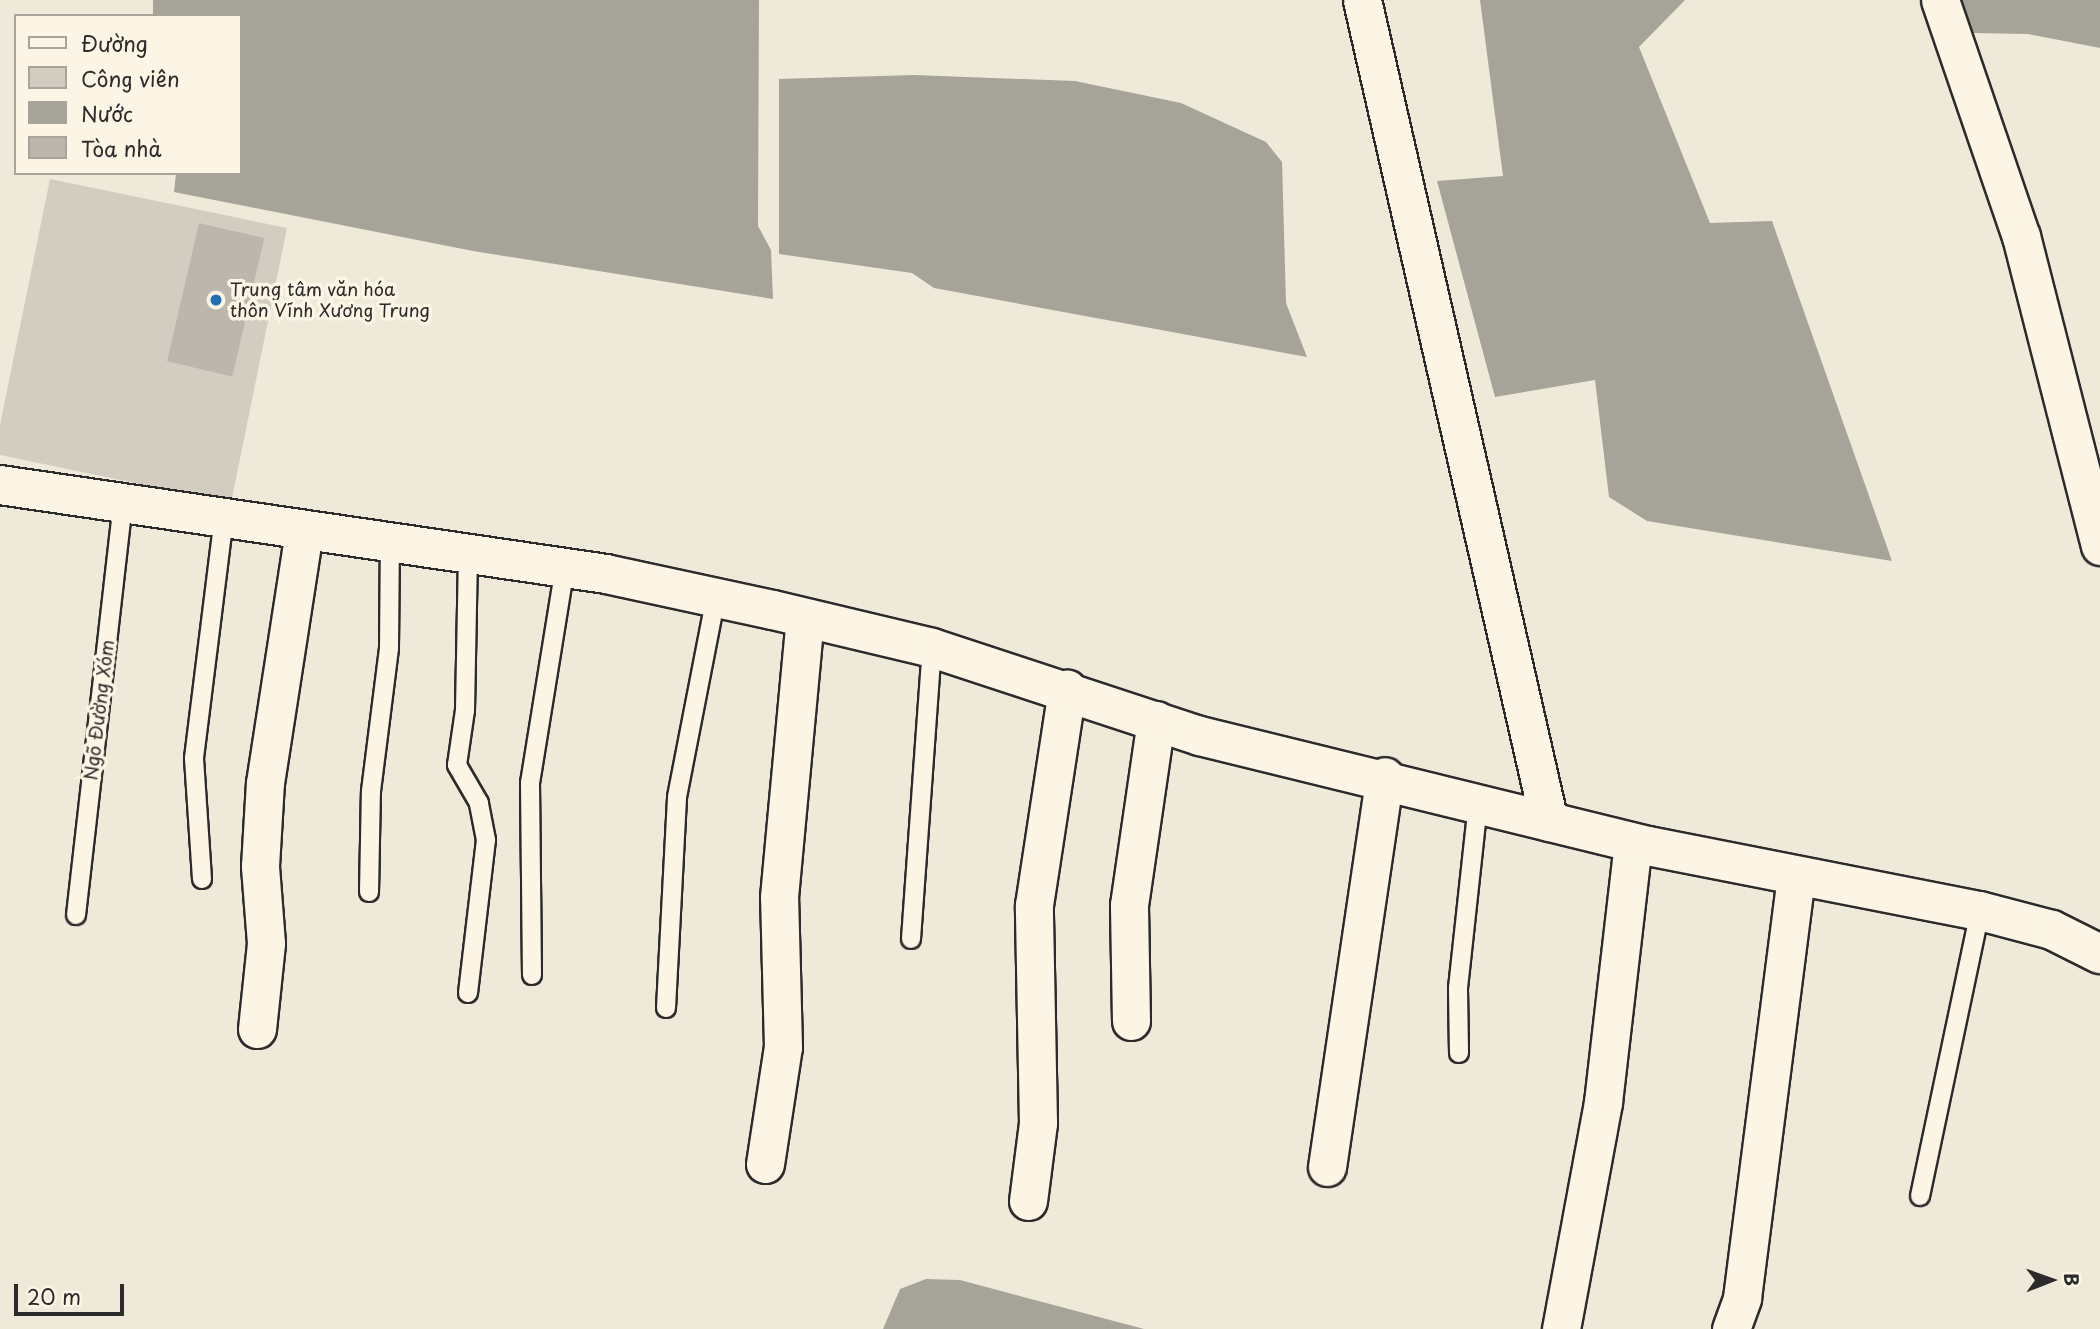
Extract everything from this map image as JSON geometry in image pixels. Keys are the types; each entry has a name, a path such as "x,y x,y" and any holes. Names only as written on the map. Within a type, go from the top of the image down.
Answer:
{"street":[{"path":"1362,0 1549,822"},
{"path":"1940,0 2021,236 2100,546"},
{"path":"0,485 565,568 716,597 932,648 1067,689 1156,720 1385,776 1478,804 1633,843 1980,911 2052,930 2100,954"},
{"path":"257,1029 266,943 260,866 265,783 304,530"},
{"path":"765,1164 783,1047 779,897 805,617"},
{"path":"1028,1201 1038,1123 1034,905 1067,689"},
{"path":"1130,1021 1129,905 1156,720"},
{"path":"1327,1167 1385,776"},
{"path":"1561,1329 1603,1102 1633,843"},
{"path":"1731,1329 1742,1298 1796,875"}],"lane":[{"name":"Ngõ Đường Xóm","path":"76,915 123,504"},
{"path":"202,879 194,758 224,518"},
{"path":"369,892 371,791 389,648 390,542"},
{"path":"468,554 465,710 457,765 479,803 486,840 468,993"},
{"path":"532,975 530,783 565,568"},
{"path":"666,1008 677,797 716,597"},
{"path":"911,939 932,648"},
{"path":"1459,1054 1458,988 1478,804"},
{"path":"1920,1196 1980,911"}],"green space":[{"path":"50,179 287,228 231,503 0,455 0,425"}],"water":[{"path":"153,0 759,0 758,226 771,250 773,299 473,251 174,192 176,175 242,175 242,14 153,14"},
{"path":"1480,0 1685,0 1639,47 1710,223 1772,221 1892,561 1647,521 1609,497 1595,380 1495,397 1437,181 1503,176"},
{"path":"1960,0 2100,0 2100,48 2028,34 1973,33"},
{"path":"914,75 1075,81 1181,103 1266,142 1282,162 1286,303 1307,357 934,288 912,273 779,254 779,79"},
{"path":"926,1279 960,1280 1144,1329 883,1329 900,1289"}],"building":[{"name":"Trung tâm văn hóa thôn Vĩnh Xương Trung","path":"199,223 264,238 232,376 167,361"}],"place":[{"name":"Trung tâm văn hóa thôn Vĩnh Xương Trung","path":"216,300"}]}
